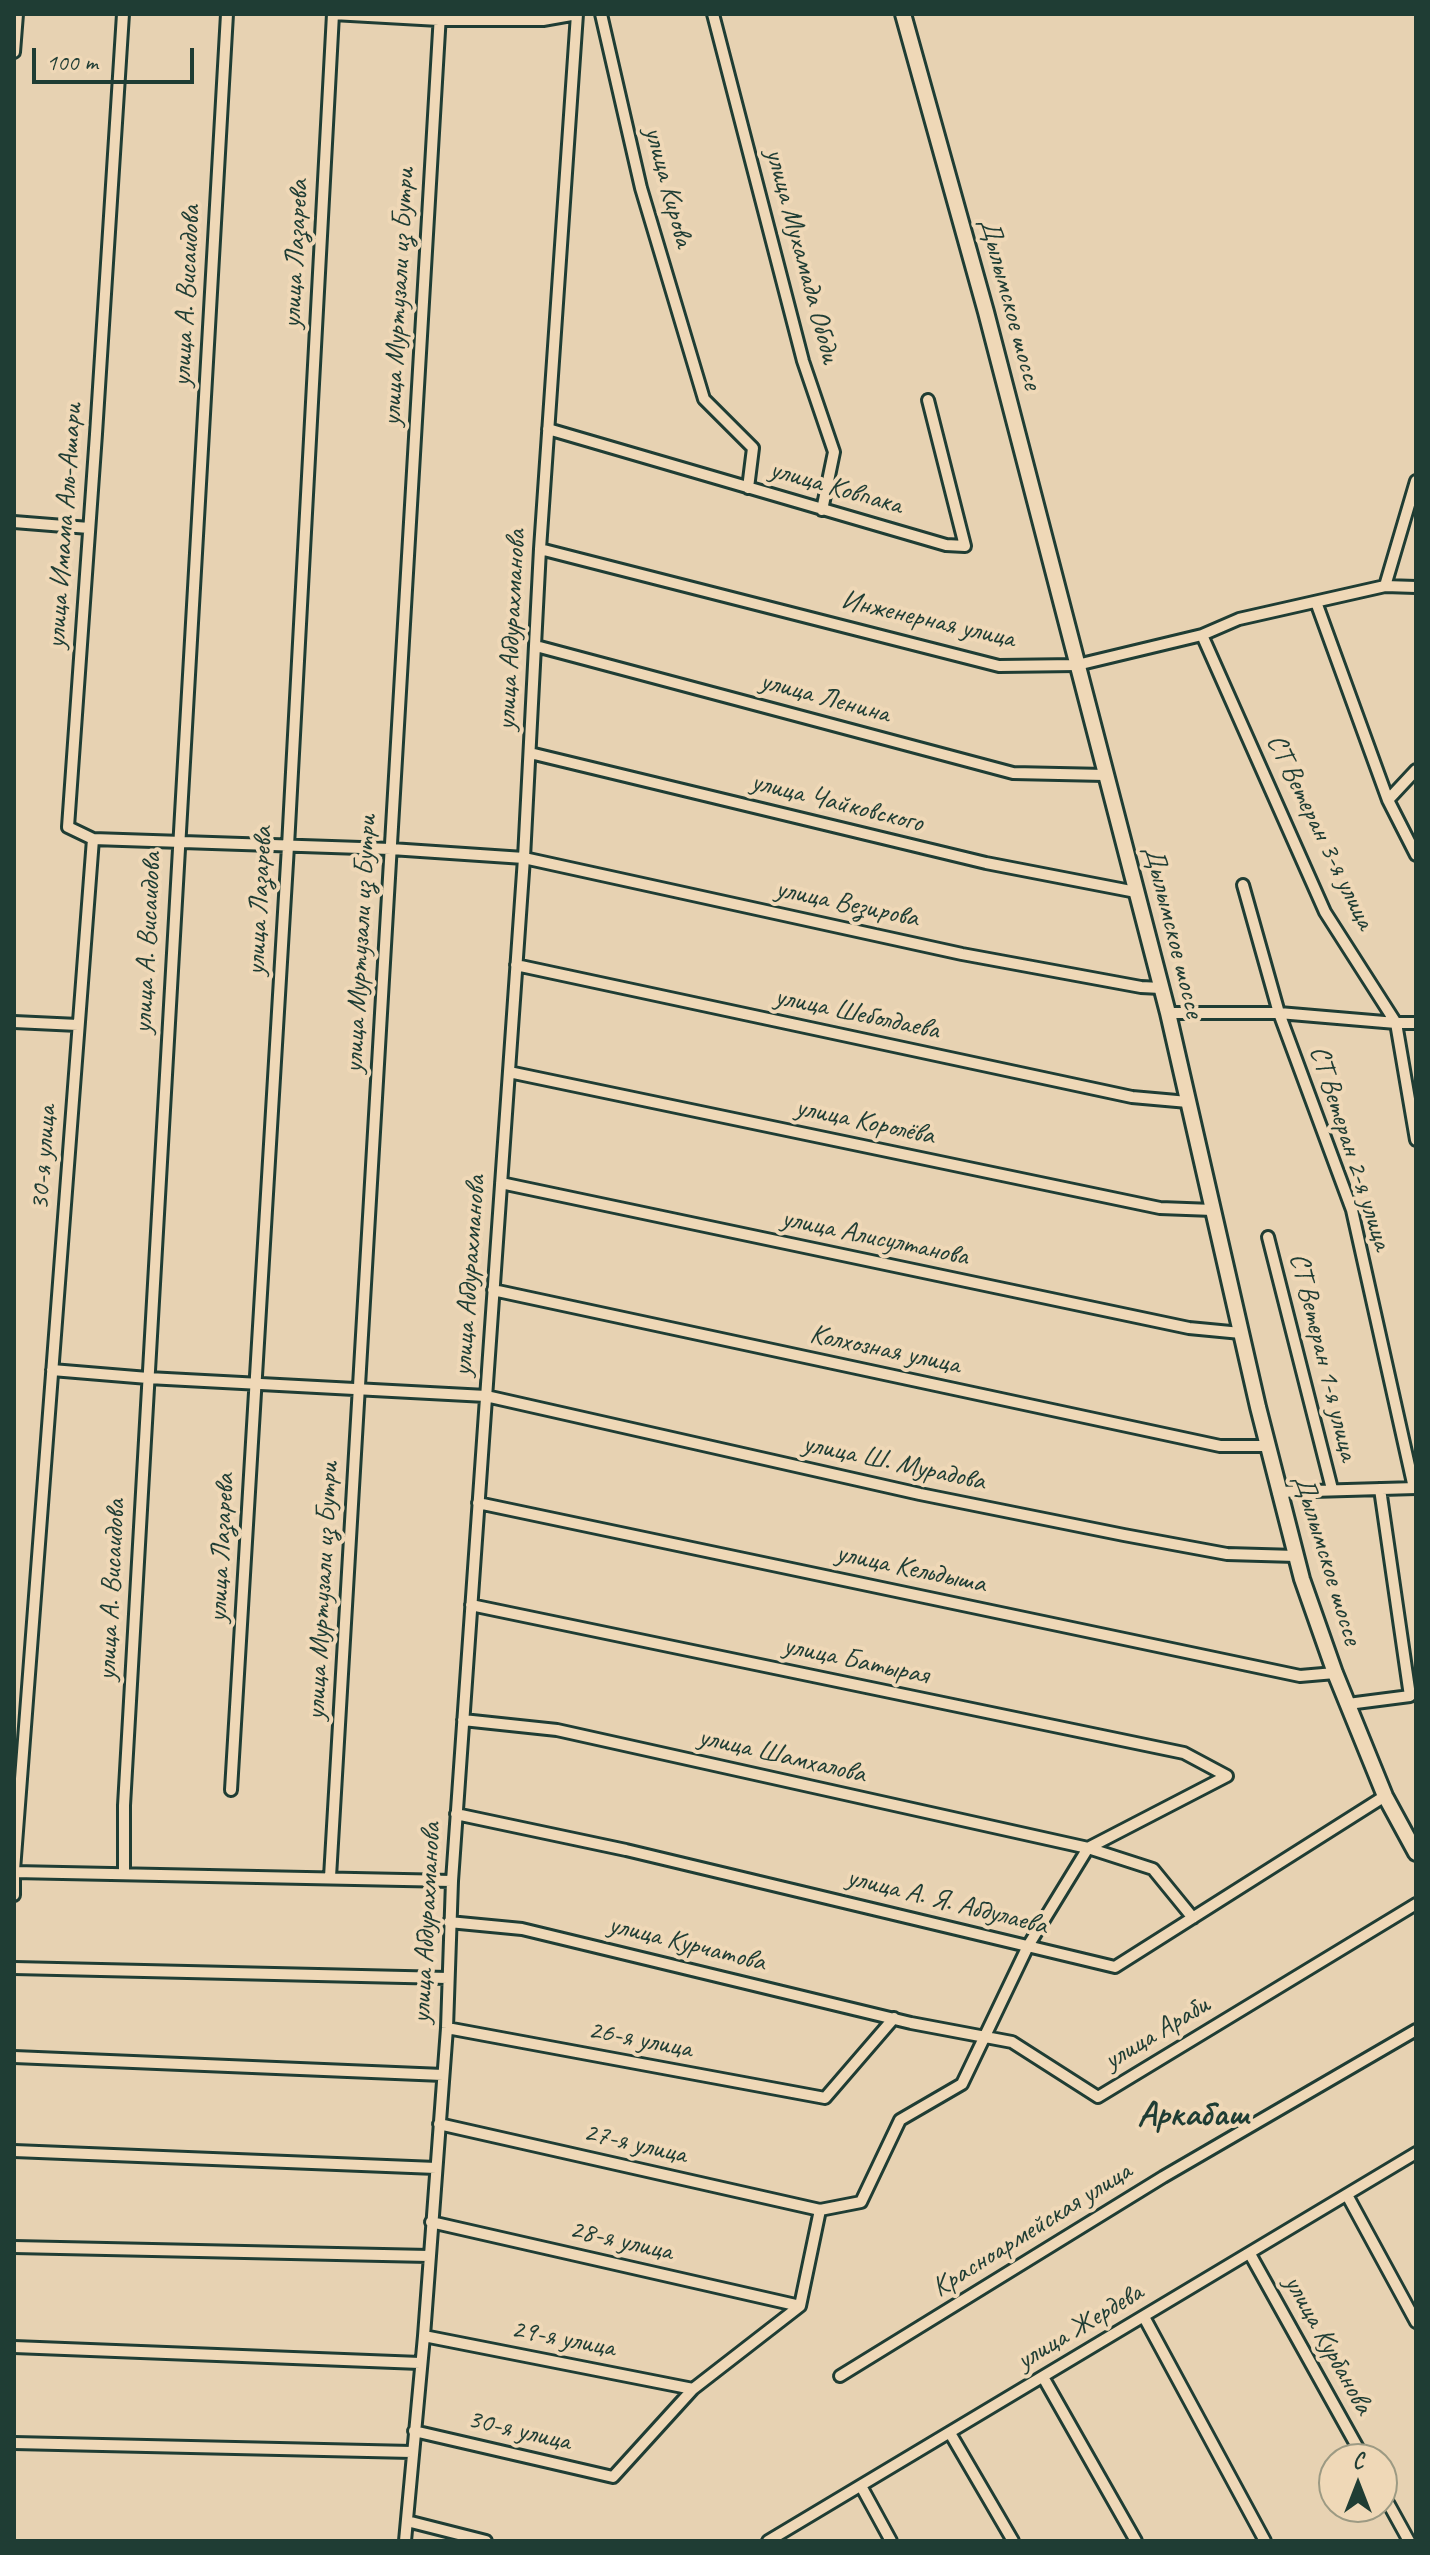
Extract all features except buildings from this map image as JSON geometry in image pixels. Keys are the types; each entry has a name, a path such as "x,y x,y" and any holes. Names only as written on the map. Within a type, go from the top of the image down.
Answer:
{"main road":[{"name":"Дылымское шоссе","path":"903,14 986,312 1168,1013 1278,1492 1335,1673 1385,1796 1416,1853"}],"street":[{"path":"14,52 17,14"},
{"name":"улица Имама Аль-Ашари","path":"93,839 68,827 123,14"},
{"name":"улица А. Висаидова","path":"124,1874 124,1805 227,14"},
{"path":"333,14 543,20 577,14"},
{"name":"улица Лазарева","path":"231,1790 288,846 333,14"},
{"name":"улица Абдурахманова","path":"405,2541 447,2028 449,1922 524,858 540,549 577,14"},
{"name":"улица Кирова","path":"601,14 641,188 704,399 753,448 748,488"},
{"name":"улица Мухамада Ободи","path":"713,14 803,361 834,452 822,510"},
{"name":"улица Муртузали из Бутри","path":"330,1877 439,17"},
{"name":"улица Ковпака","path":"548,429 946,545 965,546 928,400"},
{"path":"1416,481 1385,586 1416,587"},
{"path":"14,522 89,528"},
{"name":"Инженерная улица","path":"540,549 999,666 1077,665 1202,635 1239,619 1385,586"},
{"path":"1316,602 1388,800 1416,855"},
{"name":"СТ Ветеран 3-я улица","path":"1202,635 1325,912 1396,1023 1416,1140"},
{"name":"улица Ленина","path":"536,646 1013,773 1105,775"},
{"name":"улица Чайковского","path":"530,753 986,863 1136,892"},
{"path":"1388,800 1416,770"},
{"path":"14,1022 78,1025 93,839"},
{"name":"улица Везирова","path":"93,839 391,849 524,858 962,954 1161,988"},
{"name":"СТ Ветеран 2-я улица","path":"1243,885 1279,1013 1352,1210 1415,1488"},
{"name":"улица Шеболдаева","path":"516,965 1132,1097 1188,1102"},
{"path":"1168,1013 1279,1013 1416,1023"},
{"name":"30-я улица","path":"14,1895 78,1025"},
{"name":"улица Королёва","path":"509,1072 1160,1208 1213,1210"},
{"name":"улица Алисултанова","path":"501,1183 1189,1328 1241,1333"},
{"name":"СТ Ветеран 1-я улица","path":"1268,1237 1332,1489"},
{"name":"Колхозная улица","path":"493,1290 1220,1446 1267,1446"},
{"name":"улица Ш. Мурадова","path":"52,1370 486,1396 920,1494 1124,1535 1227,1554 1296,1556"},
{"path":"1278,1492 1415,1488"},
{"name":"СТ Ветеран 1-я улица","path":"1348,1704 1410,1696 1380,1489"},
{"name":"улица Кельдыша","path":"478,1503 1300,1676 1335,1673"},
{"name":"улица Батырая","path":"471,1605 1184,1753 1227,1776 1088,1848"},
{"name":"улица Шамхалова","path":"463,1720 557,1730 1088,1848 1153,1869 1193,1918"},
{"name":"улица А. Я. Абдулаева","path":"456,1814 626,1850 1115,1967 1385,1796"},
{"path":"693,2389 800,2306 820,2210 861,2202 900,2120 962,2084 1028,1946 1088,1848"},
{"path":"14,1872 452,1881"},
{"name":"улица Араби","path":"911,2023 1012,2042 1098,2097 1416,1904"},
{"name":"улица Курчатова","path":"449,1922 522,1929 911,2023"},
{"path":"14,1968 448,1978"},
{"name":"26-я улица","path":"447,2028 825,2098 894,2018"},
{"name":"Красноармейская улица","path":"840,2376 1163,2177 1416,2030"},
{"path":"14,2057 443,2075"},
{"name":"27-я улица","path":"439,2124 820,2210"},
{"path":"14,2151 436,2168"},
{"name":"улица Жердева","path":"768,2541 1416,2153"},
{"path":"1347,2195 1416,2322"},
{"name":"28-я улица","path":"431,2222 800,2306"},
{"path":"14,2247 429,2256"},
{"name":"улица Курбанова","path":"1250,2254 1355,2443"},
{"path":"1144,2317 1265,2541"},
{"name":"29-я улица","path":"424,2336 693,2389"},
{"path":"14,2347 420,2363"},
{"path":"1043,2377 1136,2541"},
{"name":"30-я улица","path":"414,2431 613,2477 693,2389"},
{"path":"950,2433 1013,2541"},
{"path":"14,2443 412,2452"},
{"path":"861,2486 891,2541"},
{"path":"407,2521 486,2541"},
{"path":"1398,2521 1409,2541"}],"district":[{"name":"Аркабаш","path":"1193,2116"}]}
